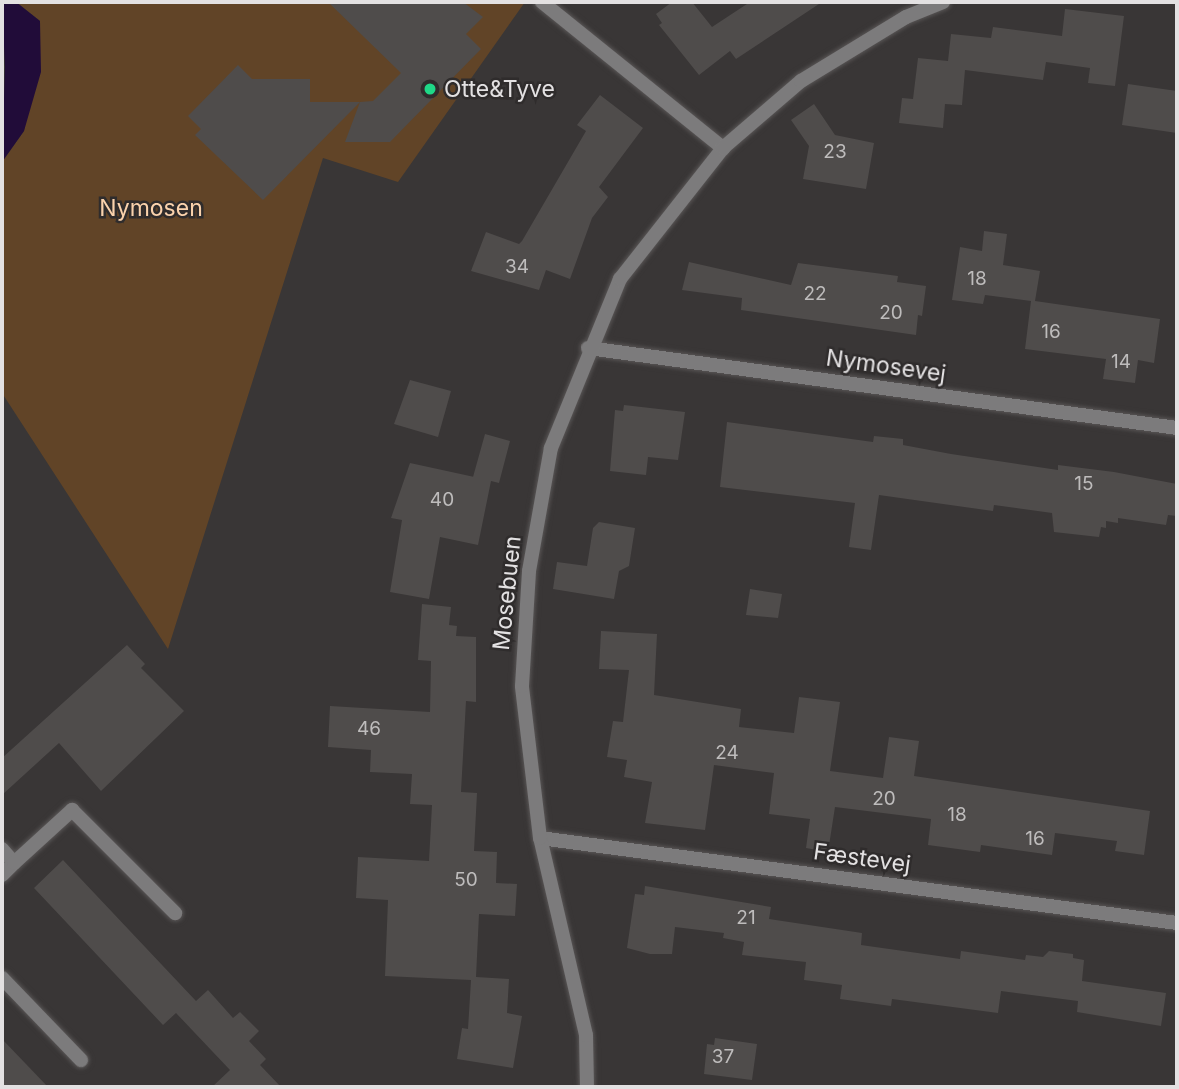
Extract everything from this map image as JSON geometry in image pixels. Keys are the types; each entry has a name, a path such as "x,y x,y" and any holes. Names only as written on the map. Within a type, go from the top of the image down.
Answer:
{"street":[{"path":"542,2 723,148"},
{"name":"Mosebuen","path":"587,1087 586,1035 540,838 522,686 529,570 551,448 588,348 620,279 723,148 801,81 906,17 943,2"},
{"name":"Nymosevej","path":"588,348 1177,428"},
{"path":"2,875 72,810 175,914"},
{"name":"Fæstevej","path":"540,838 1177,923"},
{"path":"2,849 14,863"},
{"path":"2,978 81,1060"}],"green space":[{"name":"Nymosen","path":"16,2 525,2 398,182 323,158 168,649 2,393 2,162 24,131 40,21"}],"shaded area":[{"path":"2,2 16,2 40,21 41,72 24,131 2,162 5,67"}],"building":[{"path":"328,2 463,2 483,17 466,34 481,49 390,142 345,142 360,102 373,101 401,73"},
{"path":"672,2 692,2 712,27 750,2 822,2 736,59 730,51 699,75 659,25 662,23 656,14"},
{"path":"1065,9 1124,16 1115,86 1088,83 1090,68 1046,62 1043,80 965,70 962,105 945,104 943,128 899,123 902,98 913,99 918,58 948,61 951,34 991,38 993,27 1062,36"},
{"path":"238,65 252,79 310,79 310,102 360,102 263,200 195,135 201,129 188,116"},
{"path":"1128,84 1177,91 1177,133 1122,125"},
{"path":"600,95 643,128 599,187 608,197 592,218 570,279 546,270 539,290 471,271 486,232 519,244 522,241 586,131 577,125"},
{"path":"814,104 835,135 874,143 866,189 803,179 809,146 791,120"},
{"path":"984,231 1007,234 1003,265 1040,271 1035,301 1160,319 1154,363 1138,360 1135,383 1103,379 1106,359 1025,349 1031,301 985,295 983,304 952,300 960,247 982,251"},
{"path":"689,262 791,285 798,263 898,276 897,282 926,286 922,316 918,315 916,335 741,310 742,298 682,290"},
{"path":"410,380 451,391 438,437 394,424"},
{"path":"624,405 685,412 678,460 648,457 646,475 610,471 615,410 623,411"},
{"path":"727,422 873,442 874,436 903,439 903,445 951,454 1058,470 1058,465 1114,472 1177,484 1177,516 1168,515 1166,525 1118,518 1118,523 1106,521 1106,528 1101,527 1099,537 1054,532 1052,513 994,505 993,511 879,495 871,550 849,547 855,503 720,487"},
{"path":"485,434 510,441 499,483 491,481 478,545 440,537 429,599 390,592 402,520 391,518 410,463 473,477"},
{"path":"599,522 635,528 629,566 619,571 614,599 553,589 557,562 587,566 593,528"},
{"path":"750,589 782,594 778,618 746,615"},
{"path":"422,604 451,607 449,625 457,626 456,636 476,637 476,702 466,701 461,792 477,793 474,851 497,852 496,883 517,884 515,916 479,914 476,977 509,979 507,1013 522,1016 513,1068 457,1059 462,1028 468,1029 471,980 385,976 388,900 356,898 358,857 429,861 432,805 410,804 412,774 370,772 371,750 328,747 330,706 430,712 431,661 418,660"},
{"path":"601,631 657,634 654,695 741,709 739,727 794,733 799,697 840,702 830,771 883,778 889,737 919,741 914,776 1150,811 1144,855 1115,851 1117,841 1055,833 1052,855 981,845 980,852 928,845 931,819 835,807 828,852 806,848 810,819 769,814 774,773 714,765 705,830 645,823 652,782 624,777 627,760 607,757 613,721 623,722 629,670 599,669"},
{"path":"127,645 145,664 141,668 184,711 101,791 59,743 2,795 2,758"},
{"path":"63,860 196,1001 208,990 233,1018 240,1012 259,1031 249,1041 266,1059 260,1065 281,1087 212,1087 230,1070 176,1013 163,1025 34,888"},
{"path":"645,886 771,907 769,919 862,933 861,945 960,959 961,951 1025,960 1026,955 1043,957 1049,951 1073,954 1073,958 1084,960 1082,981 1166,993 1161,1026 1077,1012 1078,1001 1001,991 998,1013 892,999 891,1006 840,999 842,985 804,980 806,962 742,955 744,942 723,938 724,933 675,927 672,954 650,954 627,948 635,894 644,895"},
{"path":"715,1038 757,1044 752,1080 704,1074 707,1044 714,1045"},
{"path":"2,1039 48,1087 2,1087"}],"place":[{"name":"Otte&Tyve","path":"430,89"}]}
